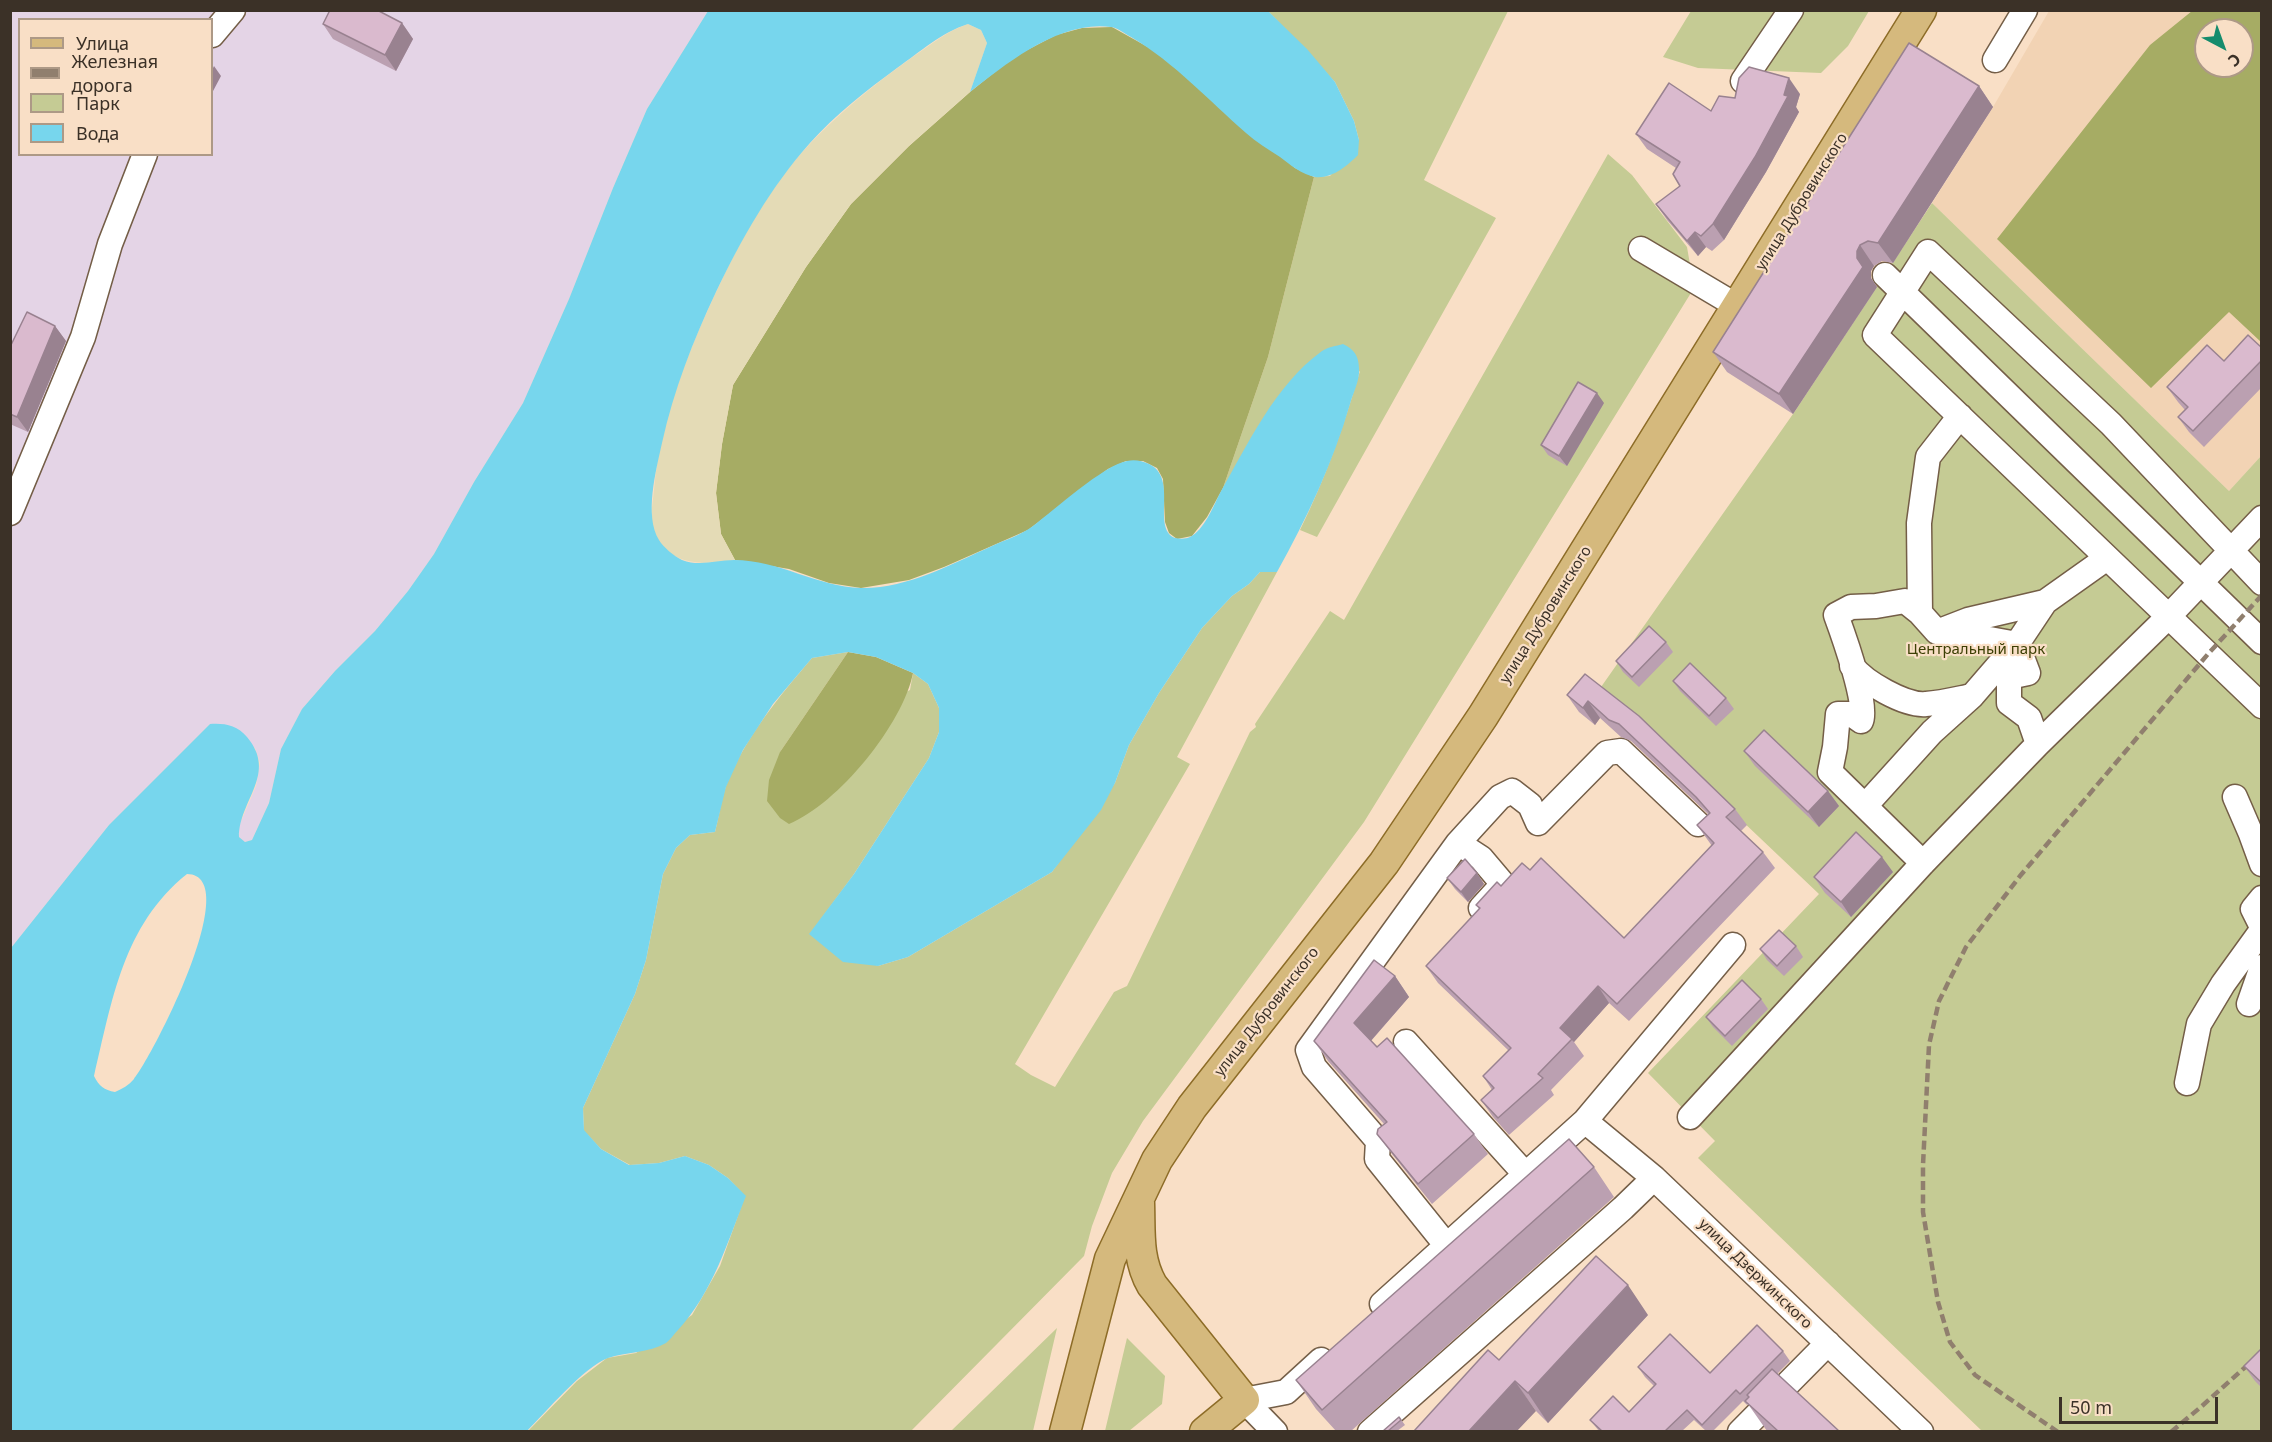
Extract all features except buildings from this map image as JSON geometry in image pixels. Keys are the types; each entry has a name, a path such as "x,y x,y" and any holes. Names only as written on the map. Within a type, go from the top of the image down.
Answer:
{"main road":[{"name":"улица Дубровинского","path":"1065,1431 1110,1259 1157,1160 1192,1107 1384,863 1483,716 1921,10"},
{"name":"улица Дубровинского","path":"1139,1197 1140,1258 1144,1273 1244,1400"},
{"path":"1206,1431 1244,1400"}],"street":[{"path":"213,34 233,10"},
{"path":"1743,81 1791,10"},
{"path":"1995,60 2025,10"},
{"path":"10,513 83,337 110,244 144,156"},
{"path":"1641,249 1737,306"},
{"path":"2262,583 2110,424 1929,252 1875,335 2262,706"},
{"path":"1885,275 2262,642"},
{"path":"1920,613 1919,523 1929,457 1960,416"},
{"path":"1690,1117 1923,863 2038,744 2168,617 2262,518"},
{"path":"1865,806 1932,732 1972,696 2017,644 2045,602 2107,558"},
{"path":"1923,863 1830,772 1838,714 1851,714 1861,721 1864,716 1860,692 1836,615 1851,607 1905,601 1920,613 1937,632 1963,641 1984,638 2017,644"},
{"path":"1937,632 1968,620 2045,602"},
{"path":"2017,644 2028,673 2009,677 2009,703 2029,718 2038,744"},
{"path":"1852,666 1858,674 1891,694 1923,705 1972,696"},
{"path":"1447,1246 1377,1159 1378,1141 1314,1067 1308,1050 1458,843 1500,797 1512,791 1530,805 1538,823 1608,753 1621,751 1698,824"},
{"path":"2235,797 2256,836 2262,864"},
{"path":"1458,843 1481,858 1503,884 1466,925"},
{"path":"2187,1083 2199,1024 2262,929 2253,909 2262,898"},
{"path":"1362,1323 1585,1122 1733,945"},
{"path":"2229,977 2256,986"},
{"path":"1406,1042 1526,1175"},
{"name":"улица Дзержинского","path":"1585,1122 1654,1178 1921,1431"},
{"path":"1370,1431 1615,1216 1654,1178"},
{"path":"1740,1431 1828,1343"},
{"path":"1244,1400 1286,1392 1337,1346"},
{"path":"1244,1400 1275,1431"}],"shaded area":[{"path":"11,11 708,11 647,109 569,299 523,403 474,482 434,554 408,591 375,631 335,671 302,709 281,749 269,803 252,840 245,842 239,837 239,826 256,786 260,763 255,748 210,724 109,825 11,948"},
{"path":"2049,11 2261,11 2261,456 2229,491 1932,203 1993,107"}],"green space":[{"path":"1268,11 1508,11 1424,180 1496,218 1317,537 1300,530 1333,452 1360,371 1223,488 1268,357 1314,177 1330,176 1359,140 1354,121 1335,82"},
{"path":"1691,11 1869,11 1848,46 1821,73 1698,68 1663,57"},
{"path":"2192,11 2261,11 2261,342 2229,312 2151,388 1997,239 2150,45"},
{"path":"1112,27 1155,51 1295,168 1314,177 1268,357 1223,488 1207,517 1192,536 1177,539 1169,533 1165,522 1163,479 1157,468 1143,461 1126,461 1108,469 1028,530 909,580 861,588 829,583 789,569 735,560 721,534 716,493 733,385 806,267 851,204 909,146 1012,58 1056,35 1082,28"},
{"path":"1608,154 1632,175 1687,247 1694,288 1364,822 1143,1121 1112,1173 1092,1226 1084,1256 911,1431 527,1432 577,1381 607,1358 636,1353 692,1315 720,1266 745,1196 728,1178 709,1165 685,1156 659,1163 630,1165 601,1149 584,1131 583,1108 635,994 646,960 663,874 676,848 690,835 715,832 726,786 743,751 775,703 812,658 848,652 780,752 910,690 913,673 928,684 939,708 939,732 929,758 854,874 810,934 878,966 908,957 1052,872 1115,783 1129,745 1159,693 1202,628 1232,596 1249,584 1260,572 1277,572 1177,757 1190,764 1015,1064 1055,1087 1114,992 1127,986 1250,732 1256,727 1255,724 1330,611 1344,620"},
{"name":"Центральный парк","path":"1932,203 2229,491 2261,456 2261,1431 1982,1431 1698,1158 1715,1141 1648,1073 1819,894 1601,687 1793,414"},
{"path":"848,652 876,657 913,673 907,693 882,738 866,760 828,799 808,814 789,824 780,818 767,801 769,780 780,752"},
{"path":"1057,1328 1033,1431 951,1431"},
{"path":"1127,1338 1165,1376 1162,1404 1129,1431 1105,1431"}],"sand":[{"path":"968,24 981,30 987,43 970,92 909,146 851,204 806,267 733,385 716,493 721,534 735,560 694,562 667,551 656,537 652,524 654,490 662,437 686,361 743,238 773,189 803,151 820,134 875,85 914,56 946,34"}],"water":[{"path":"708,11 1268,11 1307,49 1335,82 1354,121 1359,140 1358,155 1333,174 1315,177 1296,169 1250,136 1162,58 1131,37 1111,27 1073,30 1054,37 1017,57 970,92 987,43 981,30 968,24 931,43 852,103 810,143 782,178 736,252 716,292 692,347 672,404 654,479 652,519 661,543 682,560 702,563 751,561 845,587 878,587 912,580 1018,535 1033,526 1079,489 1117,464 1136,460 1149,464 1158,471 1162,480 1165,524 1168,533 1175,538 1187,538 1195,534 1204,524 1252,436 1276,398 1305,365 1322,351 1343,344 1350,348 1357,357 1358,378 1336,448 1309,511 1277,572 1260,572 1249,584 1232,596 1202,628 1159,693 1129,745 1115,783 1101,810 1052,872 908,957 878,966 843,962 809,934 854,874 929,758 939,732 939,708 928,684 913,673 876,657 848,652 812,658 773,704 743,750 726,787 715,832 690,835 676,848 663,874 646,960 635,994 583,1108 584,1130 601,1149 629,1165 659,1163 685,1156 709,1165 728,1178 746,1196 701,1300 666,1343 652,1349 608,1358 599,1363 577,1380 527,1431 11,1431 11,948 109,825 210,724 235,727 247,737 256,750 259,763 258,775 241,824 239,837 245,842 252,840 269,803 281,749 302,709 335,671 375,631 408,591 434,554 474,482 523,403 569,299 647,109","holes":["187,874 202,882 206,903 201,933 175,1004 134,1079 115,1092 108,1090 102,1087 94,1076 114,993 134,941 165,894"]}],"railway":[{"path":"2058,1432 1975,1375 1950,1342 1938,1302 1923,1212 1923,1165 1929,1045 1939,1001 1966,947 2020,876 2208,654 2262,595"},
{"path":"2171,1432 2262,1352"}]}
